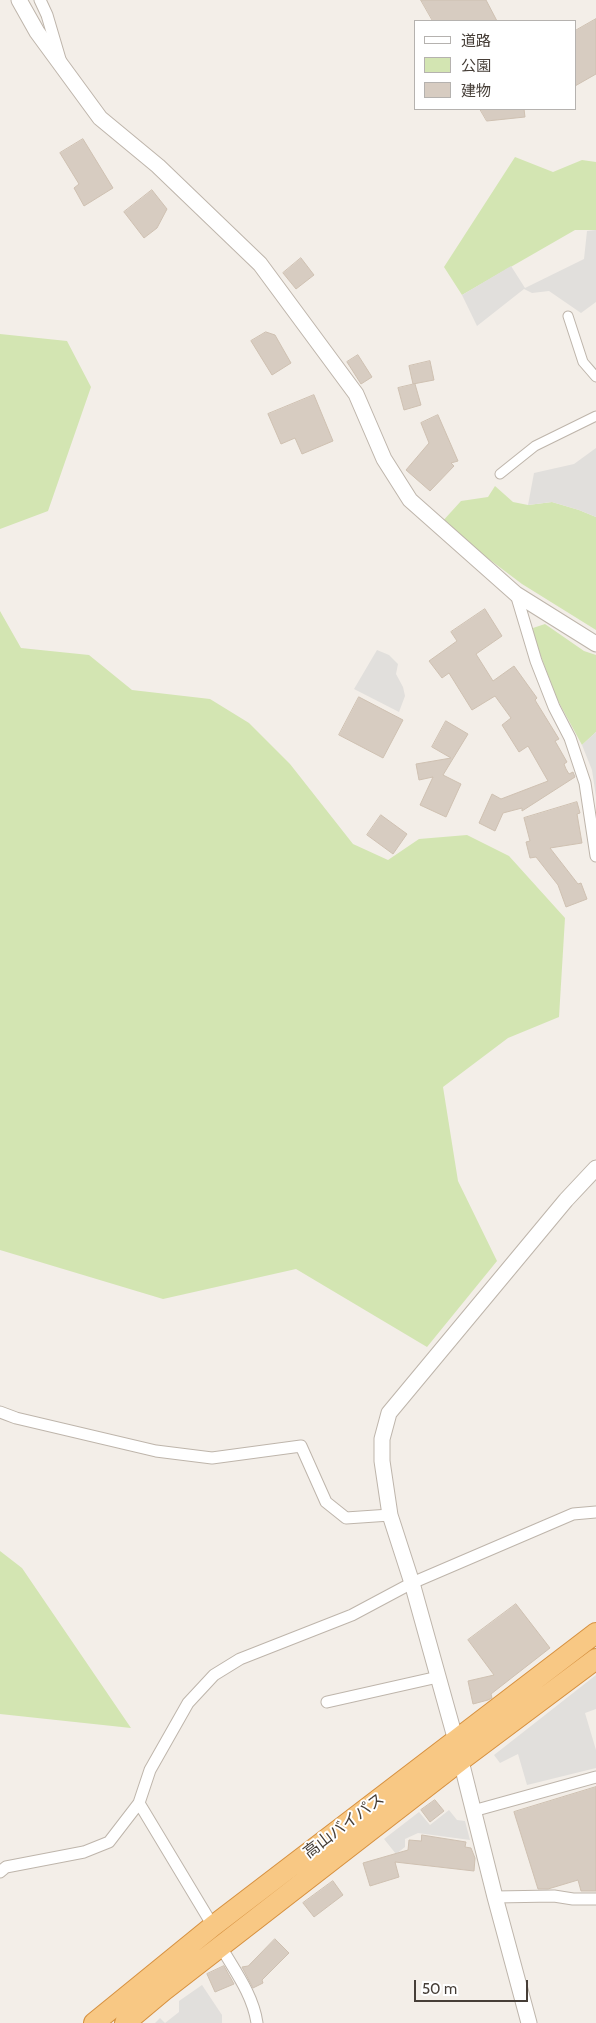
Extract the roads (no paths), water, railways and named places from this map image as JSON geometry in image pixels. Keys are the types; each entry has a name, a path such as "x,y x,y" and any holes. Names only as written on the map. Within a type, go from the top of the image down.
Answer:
{"highway":[{"name":"高山バイパス","path":"125,2023 221,1947 459,1750 596,1633"},
{"name":"高山バイパス","path":"94,2023 213,1926 459,1750 596,1659"}],"street":[{"path":"19,0 37,32 100,118 158,166 260,264 356,394 384,459 410,500 516,594 596,644"},
{"path":"40,0 47,15 63,68"},
{"path":"568,316 583,362 596,377"},
{"path":"500,474 535,446 596,416"},
{"path":"516,594 536,661 554,706 570,738 585,783 596,856"},
{"path":"529,2023 495,1897 459,1750 412,1583 390,1515 382,1461 382,1439 389,1413 566,1200 596,1168"},
{"path":"0,1412 16,1418 156,1451 212,1458 301,1446 326,1502 346,1518 390,1515"},
{"path":"0,1872 6,1867 84,1852 109,1842 139,1803 150,1770 188,1703 214,1675 240,1659 352,1615 412,1583 573,1514 596,1512"},
{"path":"328,1702 438,1677"},
{"path":"473,1811 596,1777"},
{"path":"139,1803 213,1926"},
{"path":"495,1897 554,1896 573,1900 596,1899"},
{"path":"221,1947 243,1983 257,2023"}]}
